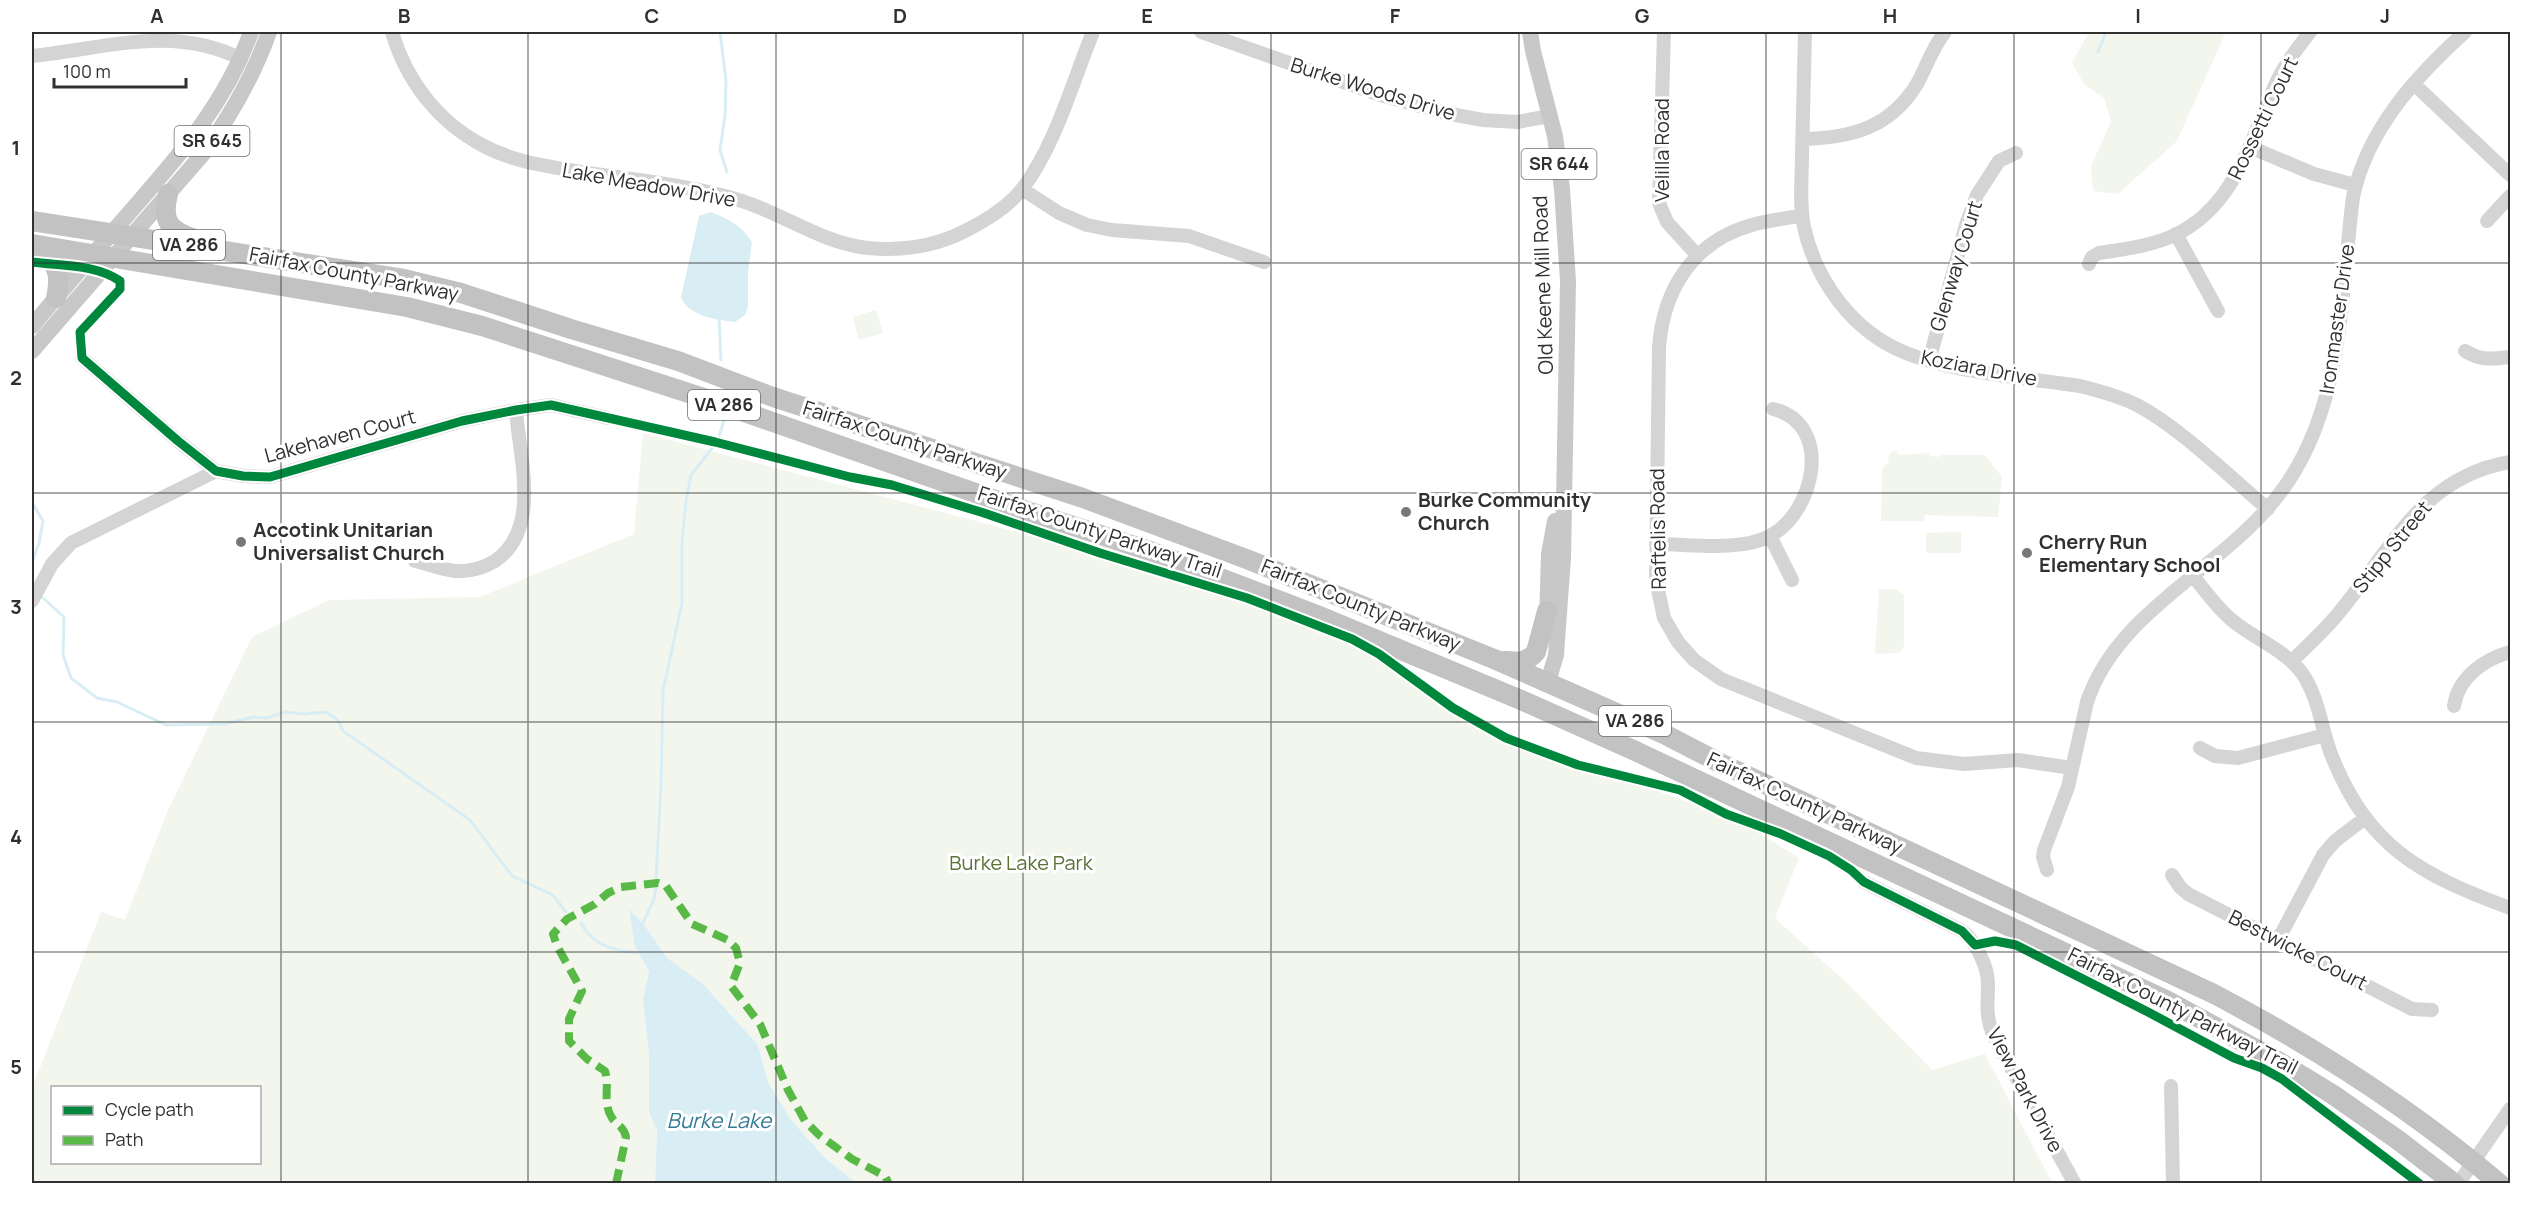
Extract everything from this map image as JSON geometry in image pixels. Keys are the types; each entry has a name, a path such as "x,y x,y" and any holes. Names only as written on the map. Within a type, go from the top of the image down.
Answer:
{"highway":[{"path":"168,194 165,207 170,227 178,233 247,254"},
{"name":"Fairfax County Parkway","path":"32,221 441,287 678,361 772,397 1083,498 1249,560 1494,659 1664,734 1720,763 2214,994 2289,1036 2391,1100 2500,1184"},
{"name":"Fairfax County Parkway","path":"32,244 407,307 482,326 707,399 1047,518 1150,551 1317,615 1546,711 1789,822 2168,1001 2267,1055 2332,1094 2457,1184"},
{"path":"32,253 48,259 57,271 59,281 56,298"},
{"path":"1494,659 1516,662 1532,657 1536,652 1547,611"}],"main road":[{"name":"SR 645","path":"32,351 104,256 111,233 190,143 214,110 234,75 252,32"},
{"name":"SR 645","path":"32,326 56,298 131,236 168,194 226,122 247,84 269,32"},
{"name":"Old Keene Mill Road","path":"1530,32 1550,116 1562,189 1568,281 1563,558 1556,655 1548,682"},
{"name":"Old Keene Mill Road","path":"1546,711 1548,682 1545,653 1549,554 1563,468"}],"street":[{"name":"Lake Meadow Drive","path":"392,32 401,58 425,98 464,135 500,154 536,165 722,195 757,206 841,243 890,249 936,243 982,221 1022,189 1052,137 1093,32"},
{"name":"Burke Woods Drive","path":"1201,32 1380,95 1445,113 1483,120 1517,122 1550,116"},
{"name":"Velilla Road","path":"1664,32 1659,203 1672,228 1697,255"},
{"name":"Koziara Drive","path":"1805,32 1802,215 1810,249 1819,269 1846,310 1887,344 1929,361 2080,386 2121,398 2153,415 2171,428 2268,509"},
{"path":"1803,139 1843,137 1864,130 1885,118 1908,96 1945,32"},
{"name":"Rossetti Court","path":"2089,264 2092,258 2099,254 2149,245 2176,234 2202,217 2232,182 2250,147 2281,73 2310,32"},
{"name":"Ironmaster Drive","path":"2047,870 2043,857 2044,850 2064,801 2081,722 2091,690 2112,654 2131,629 2245,533 2268,509 2290,477 2309,443 2329,392 2337,346 2355,185 2382,126 2414,84 2464,32"},
{"path":"32,56 134,40 169,40 210,46 241,58"},
{"path":"2414,84 2511,175"},
{"path":"2250,147 2314,174 2355,185"},
{"name":"Glenway Court","path":"1929,361 1966,225 1977,195 2000,161 2016,153"},
{"path":"1022,189 1059,213 1087,225 1112,230 1189,236 1264,262"},
{"path":"2487,221 2511,196"},
{"name":"Raftelis Road","path":"1802,215 1762,222 1713,242 1697,255 1672,291 1660,331 1656,544 1657,592 1670,629 1694,660 1721,679 1916,758 1964,764 2018,760 2072,768"},
{"path":"2176,234 2218,311"},
{"path":"2465,351 2484,360 2511,357"},
{"name":"Lakehaven Court","path":"82,358 216,471 243,476 270,477 462,421 516,410 551,405 608,418"},
{"path":"1656,544 1735,545 1770,536 1788,523 1800,507 1809,487 1812,467 1809,445 1800,425 1791,415 1773,409"},
{"path":"415,561 453,571 473,570 485,567 500,557 514,543 520,530 524,509 516,410"},
{"name":"Stipp Street","path":"2292,661 2338,614 2410,518 2425,503 2465,477 2487,467 2511,462"},
{"path":"32,601 52,564 71,543 216,471"},
{"path":"1770,536 1792,580"},
{"path":"2194,577 2232,620 2292,661 2314,695 2325,735 2342,778 2365,818 2397,851 2432,875 2461,890 2511,908"},
{"path":"2454,706 2457,693 2472,672 2494,658 2511,652"},
{"path":"2200,748 2215,756 2238,758 2325,735"},
{"path":"2278,940 2323,855 2335,841 2365,818"},
{"name":"Bestwicke Court","path":"2172,875 2188,894 2412,1009 2432,1010"},
{"name":"View Park Drive","path":"1864,882 1962,931 1970,938 1980,956 1988,983 1986,1010 1993,1035 2074,1184"},
{"path":"2171,1086 2173,1184"},
{"path":"2457,1184 2511,1109"}],"green space":[{"path":"2089,32 2226,32 2177,141 2118,194 2093,191 2091,166 2111,122 2104,98 2084,84 2072,63"},
{"path":"876,310 883,333 859,340 853,317"},
{"name":"Burke Lake Park","path":"643,433 1131,562 1363,646 1386,661 1443,708 1501,740 1576,769 1645,787 1737,819 1799,858 1775,918 1849,985 1932,1070 1985,1054 2052,1183 856,1183 825,1158 791,1120 768,1082 758,1045 702,983 667,958 645,926 630,910 635,947 649,971 643,999 649,1055 649,1111 657,1130 655,1183 32,1183 32,1088 101,912 125,920 168,810 252,637 329,600 480,597 634,534"},
{"path":"1893,450 1899,455 1930,453 1930,456 1939,457 1941,455 1985,455 2002,477 1998,517 1924,515 1925,521 1881,521 1882,469 1889,461 1888,457"},
{"path":"1961,532 1961,553 1926,553 1926,533"},
{"path":"1879,589 1896,589 1904,596 1904,646 1899,653 1875,654"}],"water":[{"path":"711,212 734,224 752,242 748,272 748,306 745,315 735,322 696,313 681,297 699,216"},
{"name":"Burke Lake","path":"629,909 645,926 667,958 702,983 758,1045 768,1082 791,1120 825,1158 856,1183 655,1183 657,1130 649,1112 649,1055 643,999 649,971 635,947"}],"waterway":[{"path":"720,32 726,81 725,116 720,150 727,172"},
{"path":"2098,52 2106,32"},
{"path":"719,318 721,360"},
{"path":"719,437 724,420"},
{"path":"656,879 663,691 682,603 682,542 686,502 691,475 713,447"},
{"path":"32,502 43,521 39,543 32,562"},
{"path":"43,598 64,617 63,655 71,678 97,698 117,702 166,725 225,724 253,717 267,718 285,712 304,714 326,712 338,720 343,731 470,820 512,876 553,895 566,912"},
{"path":"641,927 654,899 656,887"},
{"path":"581,923 592,938 607,947 643,953"}],"marked path":[{"path":"616,1184 626,1137 624,1131 612,1118 607,1106 605,1071 587,1059 569,1041 569,1019 582,991 557,946 553,934 567,919 595,904 608,893 621,887 658,883 666,886 692,924 728,940 736,948 740,963 731,986 760,1024 788,1090 805,1121 819,1135 852,1159 885,1176 889,1184"}],"cycle path":[{"name":"Fairfax County Parkway Trail","path":"32,262 100,271 120,281 120,289 80,332 82,358 216,471 243,476 270,477 462,421 551,405 715,442 850,477 892,485 1247,598 1352,639 1379,654 1453,708 1506,738 1578,765 1680,790 1726,814 1781,834 1829,856 1851,870 1864,882 1962,931 1975,945 1995,941 2016,945 2234,1058 2262,1068 2282,1079 2420,1184"}],"place":[{"name":"Burke Community Church","path":"1406,512"},
{"name":"Accotink Unitarian Universalist Church","path":"241,542"},
{"name":"Cherry Run Elementary School","path":"2027,553"}]}
